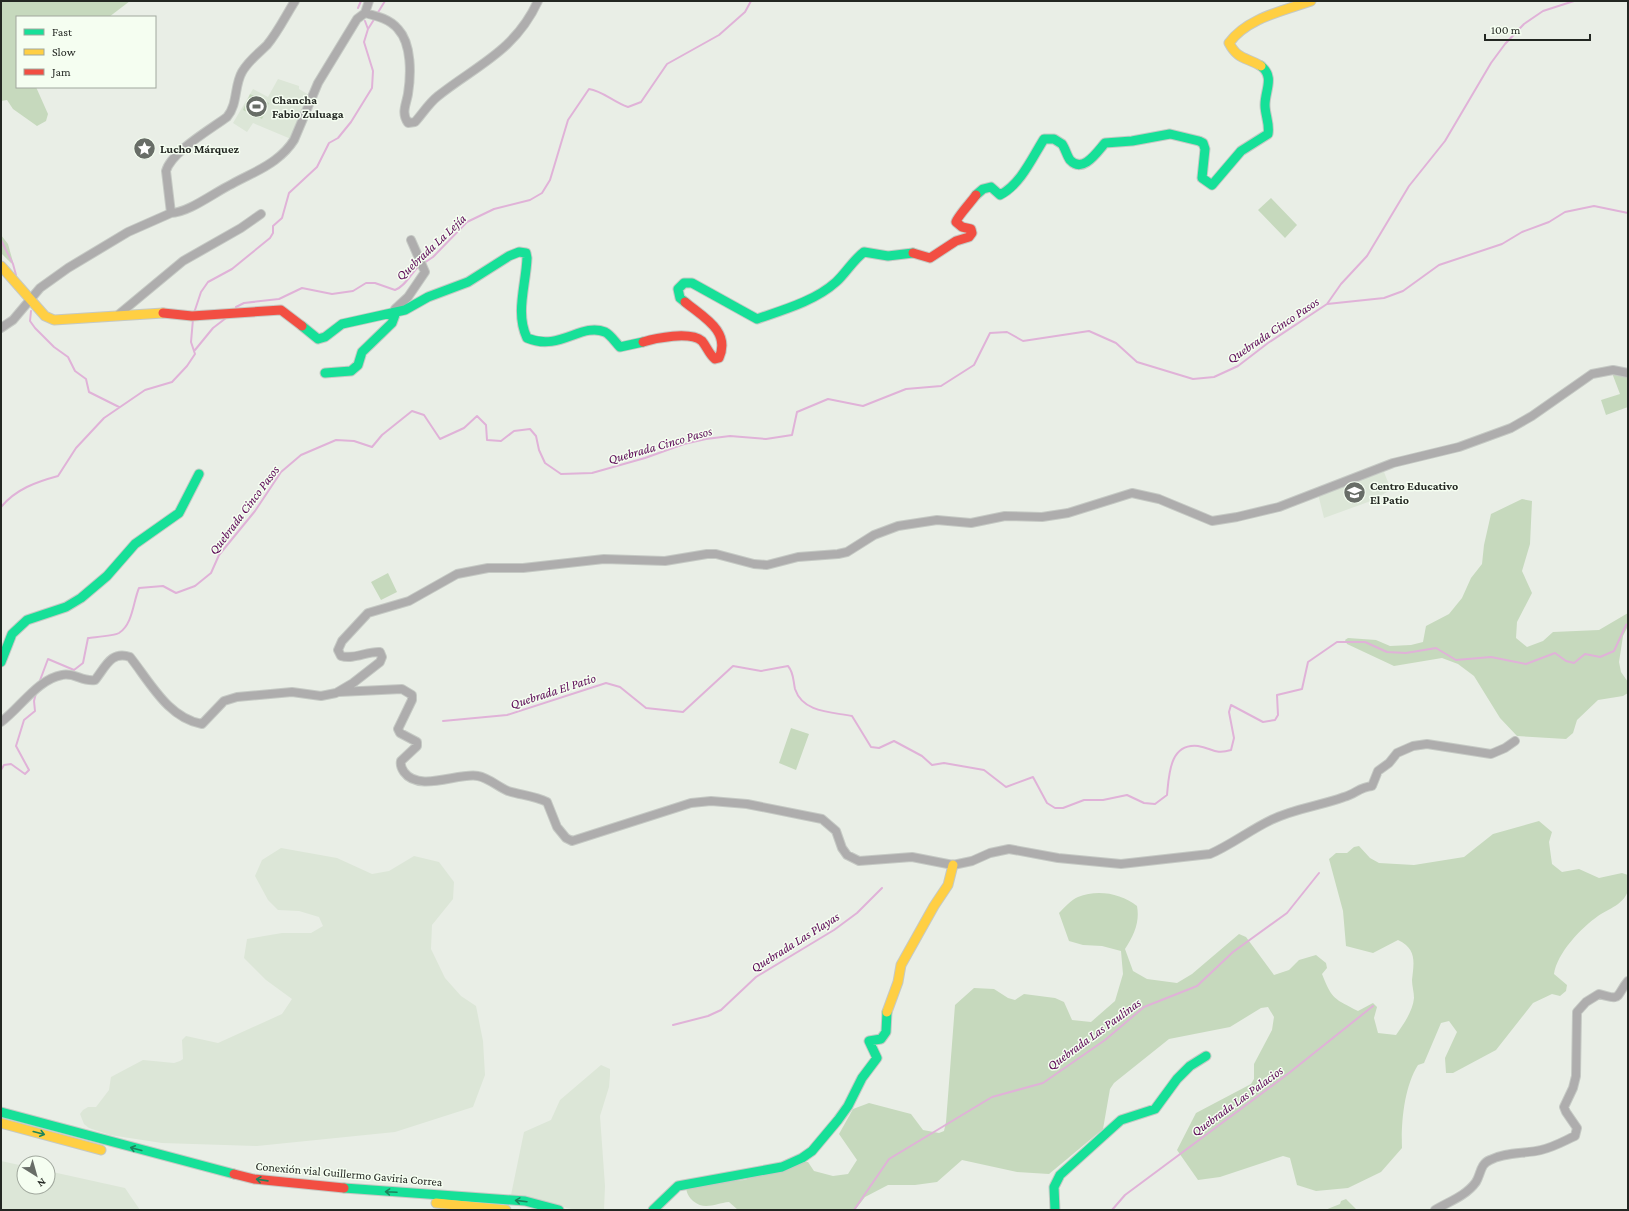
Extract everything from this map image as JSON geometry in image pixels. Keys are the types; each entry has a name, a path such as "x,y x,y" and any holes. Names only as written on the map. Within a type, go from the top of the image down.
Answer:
{"main road":[{"path":"1,266 28,299 45,316 54,320 159,312 194,316 221,315 247,311 281,310 292,317 318,339 324,337 342,324 357,319 405,310 428,297 468,282 509,256 519,252 526,253 528,259 524,283 521,326 527,338 542,343 554,342 579,332 598,330 605,332 620,347 625,347 642,342 693,337 704,343 710,356 714,359 719,358 722,354 723,344 718,332 709,321 680,298 678,289 681,285 687,282 692,283 757,319 808,300 832,285 846,273 857,258 864,252 887,256 913,253 930,258 956,241 969,236 972,233 971,229 956,222 957,218 982,189 991,187 1000,195 1006,192 1018,181 1044,139 1054,139 1061,143 1066,147 1070,160 1079,166 1085,164 1104,143 1132,141 1157,135 1170,134 1199,141 1203,143 1205,149 1202,178 1207,183 1212,185 1241,151 1268,134 1270,124 1265,103 1269,82 1267,73 1264,67 1258,63 1241,60 1232,52 1229,43 1232,37 1251,23 1311,1"},
{"path":"325,373 351,371 358,366 362,352 392,323 396,312"},
{"path":"1,662 12,634 27,620 66,607 81,598 107,576 135,544 179,513 199,474"},
{"path":"653,1210 670,1192 678,1186 782,1167 802,1158 812,1151 848,1106 862,1078 877,1058 869,1041 881,1038 886,1032 887,1009 898,982 901,965 934,906 948,885 953,865"},
{"path":"1055,1210 1053,1187 1060,1175 1121,1120 1155,1109 1163,1095 1187,1068 1206,1056"},
{"name":"Conexión vial Guillermo Gaviria Correa","path":"1,1112 254,1179 321,1187 470,1196 525,1201 559,1210"},
{"path":"1,1123 112,1153"},
{"name":"Conexión vial Guillermo Gaviria Correa","path":"240,1185 262,1190"},
{"name":"Conexión vial Guillermo Gaviria Correa","path":"337,1197 506,1210"}],"street":[{"path":"171,213 166,170 168,165 187,147 232,112 237,83 243,71 252,57 268,44 295,1"},
{"path":"1,328 13,320 28,299 40,288 68,268 128,232 171,213 176,213 190,207 256,172 290,148 318,83 357,19 365,13 370,1"},
{"path":"365,13 380,17 399,29 407,48 411,68 404,111 405,118 408,123 411,124 415,122 438,96 498,53 528,22 538,1"},
{"path":"118,314 183,261 241,228 261,214"},
{"path":"396,312 395,309 408,297 426,272 411,240"},
{"path":"336,692 353,683 380,662 382,657 380,652 371,652 347,658 341,656 338,650 342,641 368,613 409,601 457,574 469,571 488,568 524,568 597,559 665,561 702,554 716,554 754,564 767,565 798,557 842,553 874,535 904,525 937,520 971,523 1005,516 1042,517 1068,513 1132,493 1159,499 1182,507 1212,521 1220,520 1278,507 1393,463 1459,448 1511,428 1532,416 1592,374 1613,370 1628,373"},
{"path":"1,722 49,679 70,674 80,680 95,680 108,661 115,656 124,655 130,657 151,687 177,714 192,722 202,724 224,702 237,697 292,692 321,696 336,692 402,689 412,695 412,700 398,729 400,733 417,742 417,746 401,761 403,771 407,776 416,780 430,781 449,780 471,775 480,776 508,791 541,799 547,802 561,833 572,841 691,803 710,801 747,804 822,819 836,831 842,848 847,855 859,861 912,857 953,865 972,861 990,853 1009,849 1025,850 1058,858 1121,864 1210,854 1246,832 1288,812 1345,797 1363,787 1372,786 1378,771 1389,763 1397,753 1413,746 1427,744 1490,754 1505,748 1515,741"},
{"path":"1435,1210 1473,1186 1483,1165 1488,1160 1497,1156 1551,1148 1575,1136 1577,1128 1564,1107 1573,1088 1576,1076 1577,1012 1586,1002 1599,994 1614,999 1628,981"}],"shaded area":[{"path":"278,79 299,86 299,89 309,95 291,139 253,123 247,132 233,123 253,89 268,97"},
{"path":"1384,472 1391,490 1368,502 1324,518 1318,494"},
{"path":"281,848 337,858 372,874 389,871 414,856 439,862 454,882 453,899 432,925 431,949 445,978 461,996 476,1006 483,1041 485,1075 473,1107 395,1132 257,1146 162,1143 110,1135 89,1128 84,1124 80,1114 88,1107 96,1107 109,1090 111,1077 143,1060 174,1063 180,1061 183,1059 182,1040 186,1036 218,1043 282,1014 292,999 266,980 244,958 247,939 282,933 311,933 323,926 319,917 299,911 278,910 268,900 255,876 262,860"},
{"path":"601,1065 610,1069 609,1087 600,1116 605,1186 604,1210 576,1210 511,1195 524,1132 551,1120 560,1100"},
{"path":"1,1161 16,1164 16,1195 56,1195 56,1173 125,1188 140,1210 1,1210"}],"green space":[{"path":"1,1 130,1 110,16 16,16 16,88 36,88 48,114 46,121 37,126 13,109 7,100 1,101"},
{"name":"Chancha Fabio Zuluaga","path":"250,94 269,103 262,119 243,110"},
{"path":"1271,198 1297,225 1285,238 1258,210"},
{"path":"1,235 8,244 13,262 11,263 1,253"},
{"path":"1612,373 1628,376 1628,407 1606,415 1601,400 1620,394"},
{"path":"1522,499 1532,501 1530,544 1522,571 1532,593 1517,622 1516,638 1527,647 1543,641 1553,632 1599,630 1628,613 1628,626 1623,636 1619,662 1621,672 1628,682 1628,693 1623,696 1598,700 1577,720 1573,733 1566,739 1517,736 1500,718 1474,676 1458,664 1442,658 1394,666 1347,644 1345,640 1348,638 1376,640 1390,646 1411,645 1423,642 1426,626 1449,614 1462,598 1471,578 1482,564 1484,545 1491,514"},
{"path":"388,573 397,592 381,600 371,582"},
{"path":"791,728 809,734 796,770 779,763"},
{"path":"1539,821 1552,832 1549,842 1552,864 1562,872 1579,869 1599,878 1622,873 1628,875 1628,888 1626,895 1620,903 1598,916 1584,927 1577,934 1560,958 1554,974 1567,985 1566,991 1560,996 1552,994 1533,1003 1496,1050 1453,1073 1446,1073 1445,1058 1457,1032 1449,1021 1441,1023 1424,1063 1418,1065 1409,1084 1404,1105 1402,1148 1381,1172 1348,1188 1316,1191 1297,1185 1290,1158 1283,1156 1220,1177 1198,1180 1177,1150 1196,1113 1251,1084 1254,1079 1254,1064 1272,1030 1274,1017 1268,1007 1261,1008 1230,1027 1169,1039 1114,1083 1110,1089 1103,1129 1049,1174 1017,1172 962,1160 937,1182 915,1185 888,1185 865,1197 855,1210 738,1210 729,1202 711,1206 702,1206 697,1204 689,1197 686,1188 691,1185 744,1180 788,1168 801,1162 808,1162 814,1171 833,1176 848,1174 857,1160 839,1134 853,1109 869,1103 911,1114 923,1130 939,1133 944,1131 946,1122 955,1005 974,988 994,989 1008,998 1015,1000 1024,994 1055,998 1064,1002 1072,1020 1091,1022 1115,1001 1123,974 1121,951 1102,946 1083,945 1069,941 1059,913 1078,897 1093,893 1116,895 1137,906 1138,918 1136,928 1125,949 1133,971 1147,979 1177,983 1192,974 1239,934 1246,937 1274,975 1289,970 1299,960 1316,955 1326,963 1327,968 1322,974 1335,998 1358,1011 1373,1003 1377,1007 1374,1018 1378,1033 1396,1035 1412,1008 1414,998 1412,980 1413,957 1408,948 1398,940 1373,953 1346,946 1343,911 1329,859 1336,853 1347,853 1354,847 1359,846 1370,858 1379,863 1414,865 1464,857 1493,834"},
{"path":"1346,1199 1357,1210 1325,1210 1340,1204 1341,1201"}],"waterway":[{"path":"358,8 361,1"},
{"path":"377,14 385,1"},
{"name":"Quebrada La Lejía","path":"424,263 433,257 467,222 494,209 530,200 542,193 550,180 568,120 589,89 599,92 628,107 641,102 667,64 719,35 745,12 751,1"},
{"path":"1327,304 1341,284 1367,256 1409,186 1445,141 1491,63 1505,44 1524,24 1543,11 1574,1"},
{"path":"194,313 201,292 208,282 232,269 270,238 273,233 273,226 282,218 289,193 317,167 329,143 338,138 351,122 372,88 373,71 364,42 368,29 375,18"},
{"path":"365,21 368,29"},
{"name":"Quebrada Cinco Pasos","path":"39,683 48,659 74,670 83,663 88,638 109,636 117,634 124,629 130,618 139,588 163,586 176,593 195,586 211,573 219,555 255,511 281,472 301,455 336,440 354,441 372,447 382,435 412,411 424,415 440,439 464,428 477,416 486,425 487,440 501,441 514,431 530,429 536,436 539,450 545,463 561,474 592,473 645,458 684,444 706,439 730,436 766,439 792,435 797,412 828,399 863,406 906,389 941,386 974,365 990,333 1007,332 1023,341 1089,331 1116,343 1137,362 1193,379 1214,377 1238,366 1268,343 1327,304 1384,298 1403,291 1439,265 1502,244 1522,232 1549,222 1565,212 1594,206 1628,213"},
{"path":"1,240 13,264 16,275"},
{"name":"Quebrada La Lejía","path":"236,307 244,303 279,299 302,288 332,294 353,291 366,283 375,283 395,290 402,286 420,265"},
{"path":"31,311 30,321 35,328 54,347 68,357 75,371 86,379 89,392 119,407"},
{"name":"Quebrada La Lejía","path":"195,350 213,328 226,318"},
{"path":"1,507 13,495 27,487 58,476 76,448 104,418 145,390 172,382 187,366 195,354 191,342 193,319"},
{"name":"Quebrada El Patio","path":"443,721 507,715 606,683 620,687 646,708 683,712 733,666 761,671 788,666 792,674 795,689 804,703 819,710 852,716 871,747 879,748 894,741 922,756 932,765 944,763 984,770 1006,787 1033,777 1047,803 1055,808 1063,808 1084,800 1103,800 1127,795 1144,803 1155,804 1167,795 1172,762 1181,750 1188,746 1198,746 1221,752 1231,750 1234,738 1229,712 1231,705 1263,722 1275,720 1278,715 1277,695 1302,689 1308,662 1337,642 1365,642 1387,652 1406,653 1436,648 1456,660 1491,657 1526,664 1555,653 1566,661 1574,663 1585,654 1600,657 1614,651 1626,625 1628,624"},
{"name":"Quebrada Cinco Pasos","path":"1,770 4,765 11,764 25,774 29,770 16,746 24,720 35,711 34,701 36,693"},
{"name":"Quebrada Las Paulinas","path":"854,1210 889,1159 992,1097 1043,1083 1105,1040 1144,1007 1197,986 1233,952 1287,913 1319,873"},
{"name":"Quebrada Las Playas","path":"673,1025 708,1016 721,1010 756,977 834,930 857,913 882,888"},
{"name":"Quebrada Las Palacios","path":"1112,1210 1125,1195 1289,1073 1373,1006"}],"traffic: fast":[{"path":"976,195 983,189 991,187 1000,195 1007,190 1020,177 1044,139 1054,139 1062,144 1070,160 1075,164 1080,165 1094,156 1105,143 1132,141 1170,134 1199,141 1203,143 1205,149 1202,178 1212,185 1241,151 1268,134 1265,105 1268,75 1261,66"},
{"path":"302,326 318,339 325,337 342,324 405,310 428,297 468,282 509,256 519,252 526,253 527,258 521,309 527,338 550,342 578,333 596,330 607,333 620,347 643,342"},
{"path":"685,302 680,298 678,289 684,283 692,283 757,319 809,300 828,289 864,252 888,256 913,253"},
{"path":"325,373 351,371 358,365 362,352 392,323 396,312"},
{"path":"1,662 12,634 27,620 66,607 81,598 107,576 135,544 179,513 199,474"},
{"path":"653,1210 678,1186 782,1167 802,1158 812,1151 848,1106 862,1078 877,1058 869,1041 881,1039 886,1032 887,1012"},
{"path":"1055,1210 1054,1187 1060,1175 1121,1120 1155,1109 1177,1079 1190,1066 1206,1056"},
{"path":"1,1112 234,1174"},
{"path":"344,1188 525,1201 559,1210"}],"traffic: slow":[{"path":"1261,66 1243,58 1232,48 1229,43 1245,27 1255,21 1311,1"},
{"path":"1,266 45,316 54,320 163,313"},
{"path":"887,1012 898,982 901,965 934,906 948,885 953,865"},
{"path":"1,1123 101,1150"},
{"path":"436,1203 506,1210"}],"traffic: jam":[{"path":"913,253 930,258 956,241 969,237 972,233 971,229 962,227 956,222 976,195"},
{"path":"643,342 664,337 690,336 702,341 713,357 715,359 719,358 722,348 718,332 707,319 685,302"},
{"path":"163,313 192,316 281,310 302,326"},
{"path":"234,1174 254,1179 344,1188"}],"place":[{"name":"Chancha Fabio Zuluaga","path":"256,107"},
{"name":"Lucho Márquez","path":"144,149"},
{"name":"Centro Educativo El Patio","path":"1354,493"}]}
